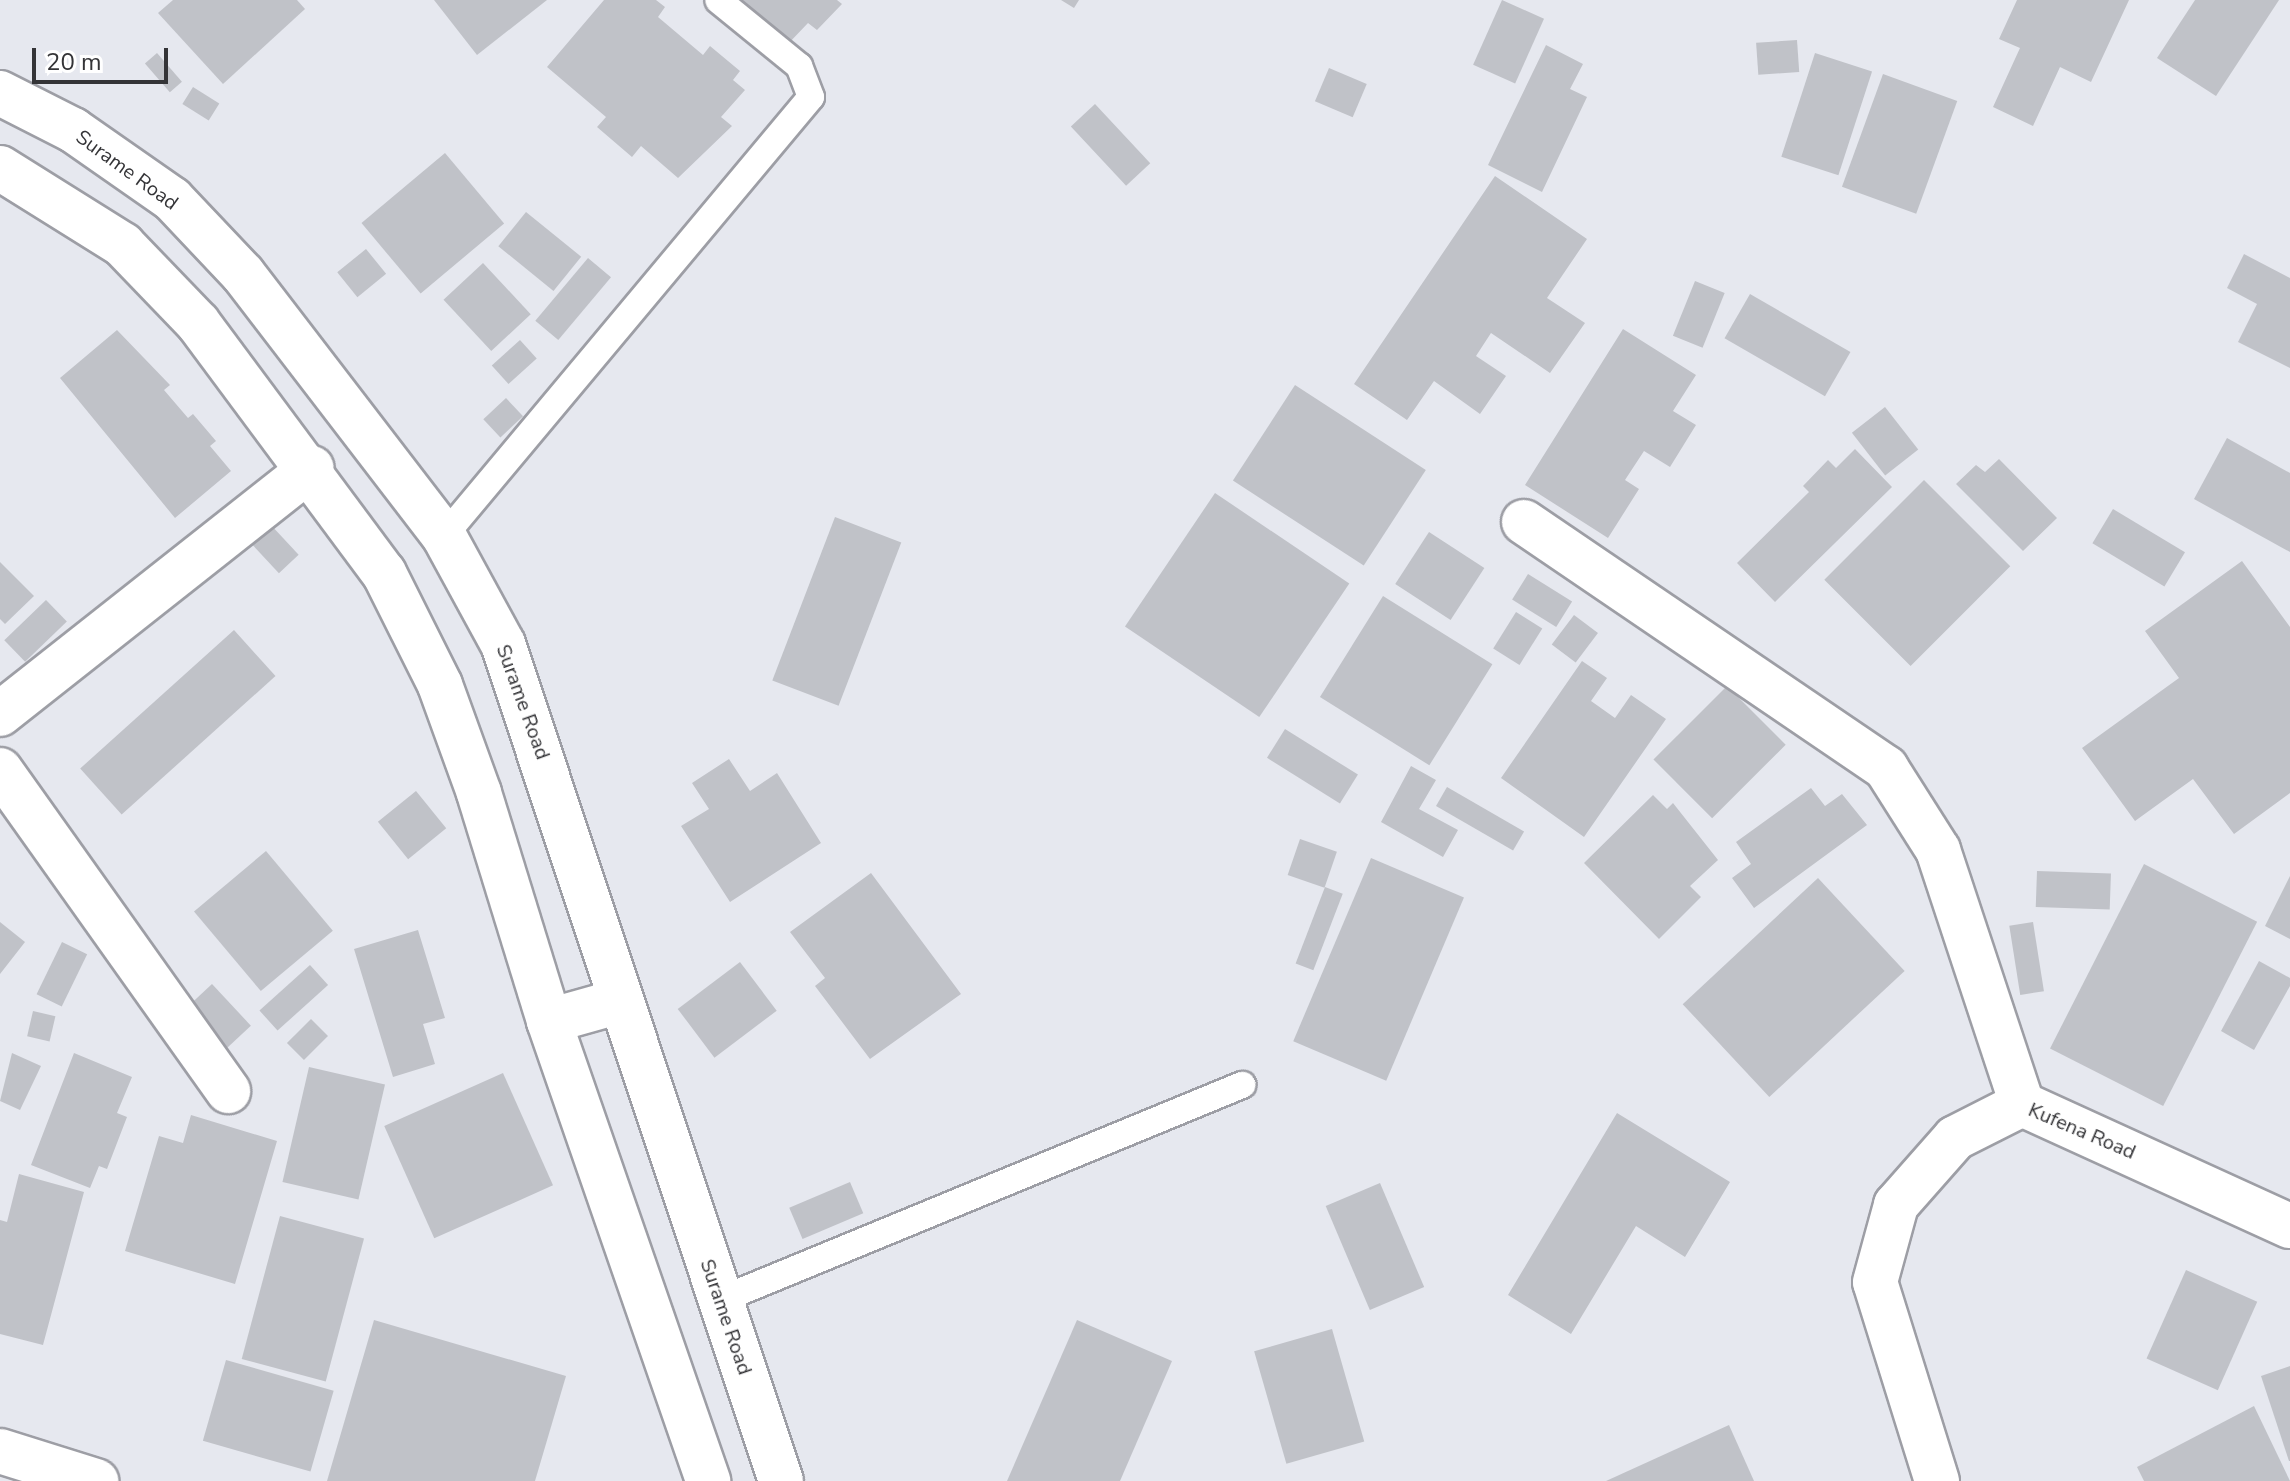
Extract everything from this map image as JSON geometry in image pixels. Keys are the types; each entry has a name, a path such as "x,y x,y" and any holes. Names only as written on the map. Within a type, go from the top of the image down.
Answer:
{"street":[{"name":"Surame Road","path":"0,93 73,130 172,199 253,286 444,536 503,644 781,1481"},
{"path":"0,168 123,245 198,323 311,468 384,573 440,685 549,1021 708,1481"},
{"path":"0,714 311,468"},
{"path":"1524,522 1886,768 1938,850 2022,1104"},
{"path":"0,770 228,1091"},
{"path":"549,1021 620,1001"},
{"name":"Kufena Road","path":"1937,1481 1875,1282 1896,1205 1955,1138 2022,1104 2290,1226"},
{"path":"0,1451 96,1481"}],"lane":[{"path":"444,536 811,97 799,66 718,0"},
{"path":"720,1300 1242,1085"}],"building":[{"path":"173,0 297,0 305,9 223,84 158,13"},
{"path":"434,0 547,0 477,55"},
{"path":"604,0 656,0 665,7 658,17 703,55 710,46 740,71 733,80 745,90 721,117 732,126 678,178 641,146 632,157 597,127 606,117 547,67"},
{"path":"740,0 837,0 842,4 817,30 808,23 787,45"},
{"path":"1061,0 1079,0 1074,8"},
{"path":"1502,0 1544,19 1515,84 1473,65"},
{"path":"2017,0 2129,0 2091,82 2060,67 2033,126 1993,107 2020,48 1999,39"},
{"path":"2195,0 2279,0 2216,96 2157,58"},
{"path":"1797,40 1799,72 1758,75 1756,43"},
{"path":"1546,45 1583,64 1570,89 1587,97 1542,192 1488,165"},
{"path":"157,53 182,82 170,92 145,63"},
{"path":"1815,53 1872,72 1838,175 1781,157"},
{"path":"1329,68 1367,84 1353,117 1315,101"},
{"path":"1883,74 1957,101 1916,214 1842,187"},
{"path":"193,87 219,103 209,120 182,104"},
{"path":"1095,104 1150,163 1126,186 1071,127"},
{"path":"445,153 504,223 421,294 362,223"},
{"path":"1495,176 1587,239 1547,298 1585,323 1550,373 1491,333 1476,356 1506,376 1480,414 1434,381 1407,420 1354,384"},
{"path":"526,212 581,257 553,291 498,246"},
{"path":"366,249 386,274 357,297 337,272"},
{"path":"2244,254 2290,278 2290,368 2238,342 2257,304 2227,288"},
{"path":"588,258 611,277 558,340 535,321"},
{"path":"483,263 531,314 491,351 444,300"},
{"path":"1695,281 1725,293 1703,348 1673,336"},
{"path":"1750,294 1850,352 1825,396 1724,338"},
{"path":"1623,329 1696,375 1673,411 1696,425 1670,467 1644,451 1625,480 1639,489 1608,538 1525,485"},
{"path":"117,330 170,385 164,390 188,418 193,414 216,441 210,446 231,471 175,518 60,378"},
{"path":"520,340 537,359 508,384 492,365"},
{"path":"1295,385 1426,470 1364,566 1233,481"},
{"path":"506,398 523,416 500,437 483,419"},
{"path":"1885,407 1918,450 1885,475 1852,433"},
{"path":"2227,438 2290,473 2290,552 2194,499"},
{"path":"1855,449 1892,487 1775,602 1737,563 1809,492 1803,486 1828,460 1836,468"},
{"path":"1999,459 2057,518 2023,551 1956,484 1976,465 1985,472"},
{"path":"1924,480 2010,566 1911,666 1824,580"},
{"path":"1215,493 1349,584 1259,717 1125,626"},
{"path":"2113,509 2185,552 2164,587 2092,543"},
{"path":"835,517 901,542 839,706 772,680"},
{"path":"270,524 299,555 279,573 250,542"},
{"path":"1429,532 1484,568 1451,620 1395,584"},
{"path":"2242,561 2290,627 2290,793 2234,834 2193,779 2135,821 2082,748 2179,678 2145,631"},
{"path":"0,562 34,596 5,624 0,619"},
{"path":"1528,574 1572,602 1556,627 1512,599"},
{"path":"1383,596 1492,664 1429,765 1320,697"},
{"path":"46,600 67,622 25,662 4,640"},
{"path":"1516,612 1542,628 1520,665 1493,648"},
{"path":"1574,615 1598,633 1576,663 1552,645"},
{"path":"234,630 275,676 122,815 80,769"},
{"path":"1582,661 1607,678 1591,701 1615,718 1631,695 1666,719 1584,837 1501,778"},
{"path":"1727,686 1786,745 1712,818 1653,760"},
{"path":"1285,729 1358,775 1340,803 1267,758"},
{"path":"729,759 750,791 777,773 821,843 730,902 681,826 709,809 692,783"},
{"path":"1411,766 1436,780 1419,809 1458,830 1443,857 1381,822"},
{"path":"1447,787 1524,832 1513,851 1436,806"},
{"path":"1811,788 1825,806 1842,794 1867,825 1754,908 1732,878 1751,864 1736,842"},
{"path":"416,791 446,828 408,859 378,822"},
{"path":"1653,795 1667,809 1673,803 1718,860 1690,886 1701,897 1659,939 1584,863"},
{"path":"1300,839 1337,852 1325,888 1288,875"},
{"path":"266,851 333,931 261,991 194,911"},
{"path":"1371,858 1464,897 1386,1081 1293,1041"},
{"path":"2144,864 2257,922 2163,1106 2050,1048"},
{"path":"2037,871 2111,874 2110,910 2036,907"},
{"path":"871,873 961,994 870,1059 815,986 825,978 790,932"},
{"path":"2290,876 2290,939 2265,926"},
{"path":"1818,878 1905,971 1769,1097 1683,1004"},
{"path":"1325,887 1343,894 1313,970 1296,964"},
{"path":"0,922 25,942 0,974"},
{"path":"2033,922 2044,991 2020,995 2009,926"},
{"path":"418,930 445,1018 423,1024 435,1064 393,1077 354,949"},
{"path":"62,942 87,954 62,1006 37,994"},
{"path":"2259,961 2290,978 2290,986 2254,1050 2221,1031"},
{"path":"740,962 777,1011 714,1058 678,1009"},
{"path":"310,965 328,985 278,1031 259,1011"},
{"path":"212,984 251,1026 227,1048 188,1007"},
{"path":"33,1011 55,1016 50,1042 27,1036"},
{"path":"311,1019 328,1036 304,1060 287,1043"},
{"path":"12,1053 41,1066 20,1110 0,1101"},
{"path":"74,1053 132,1077 117,1113 127,1117 107,1169 99,1166 90,1188 31,1165"},
{"path":"309,1067 385,1085 358,1200 282,1182"},
{"path":"503,1073 553,1185 434,1238 384,1126"},
{"path":"1617,1113 1730,1182 1685,1257 1636,1226 1571,1334 1508,1295"},
{"path":"191,1115 277,1141 235,1284 125,1251 159,1136 183,1143"},
{"path":"19,1174 84,1192 43,1345 0,1334 0,1220 7,1222"},
{"path":"850,1182 863,1213 803,1239 789,1208"},
{"path":"1380,1183 1424,1287 1370,1310 1326,1206"},
{"path":"280,1216 364,1239 326,1381 242,1359"},
{"path":"2186,1270 2257,1302 2218,1390 2147,1359"},
{"path":"374,1320 566,1376 535,1481 327,1481"},
{"path":"1077,1320 1172,1361 1120,1481 1007,1481"},
{"path":"1332,1329 1364,1441 1286,1464 1254,1351"},
{"path":"226,1360 334,1391 311,1472 203,1441"},
{"path":"2290,1366 2290,1461 2289,1461 2261,1376"},
{"path":"2254,1406 2290,1481 2144,1481 2137,1467"},
{"path":"1729,1425 1754,1481 1606,1481"}]}
